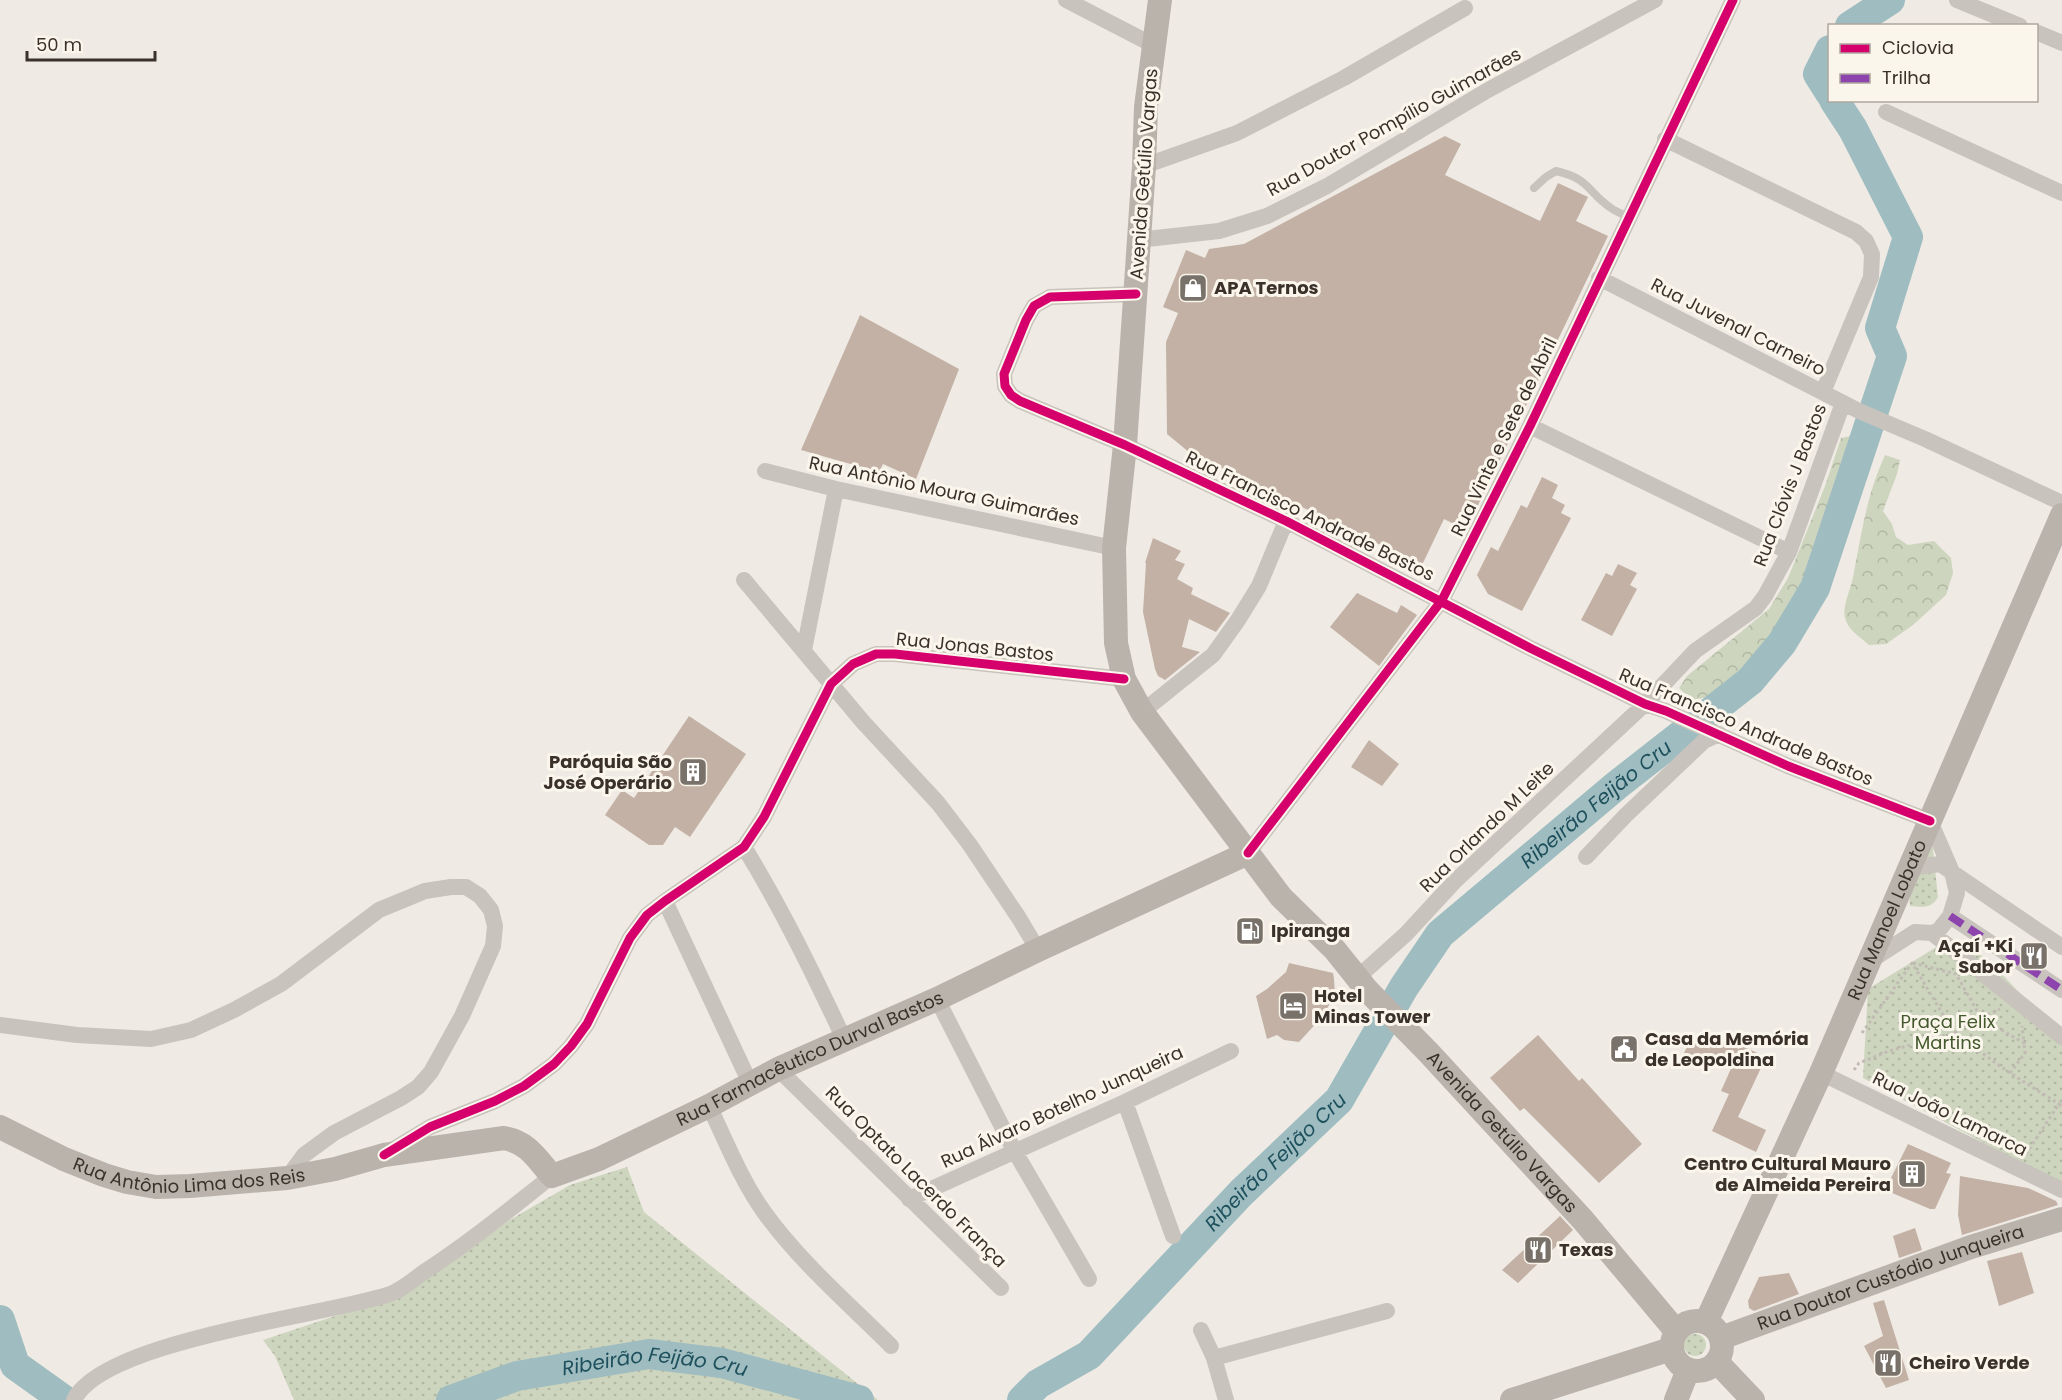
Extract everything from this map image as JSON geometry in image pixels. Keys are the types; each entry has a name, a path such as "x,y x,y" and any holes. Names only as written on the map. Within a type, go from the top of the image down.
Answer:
{"main road":[{"name":"Avenida Getúlio Vargas","path":"1160,0 1146,107 1136,294 1125,445 1114,548 1116,643 1124,679 1142,712 1281,897 1335,950 1362,984 1583,1220 1674,1340"},
{"name":"Rua Manoel Lobato","path":"1714,1330 1821,1073 2062,515"},
{"name":"Rua Farmacêutico Durval Bastos","path":"552,1176 599,1159 709,1106 778,1069 937,999 1248,854"},
{"name":"Rua Antônio Lima dos Reis","path":"0,1127 64,1159 127,1182 156,1186 190,1186 287,1178 335,1169 384,1155 504,1138 518,1141 528,1148 552,1176"},
{"name":"Rua Doutor Custódio Junqueira","path":"1714,1330 2062,1219"},
{"path":"1512,1400 1674,1340 1690,1321 1698,1320 1714,1330 1722,1350 1716,1362 1707,1370 1688,1370 1677,1362 1674,1340"},
{"path":"1716,1362 1753,1400"},
{"path":"1676,1400 1688,1370"}],"street":[{"path":"1065,0 1153,45"},
{"name":"Rua Doutor Pompílio Guimarães","path":"1138,240 1219,231 1267,216 1327,186 1488,90 1655,0"},
{"name":"Rua Vinte e Sete de Abril","path":"1248,854 1442,600 1530,426 1733,0"},
{"path":"1957,0 2015,24"},
{"path":"1144,166 1237,133 1344,78 1465,8"},
{"path":"2038,32 2062,43"},
{"path":"1886,112 2062,193"},
{"path":"1665,140 1856,232 1866,241 1872,254 1871,277 1823,392"},
{"name":"Rua Juvenal Carneiro","path":"1599,278 1859,411 2062,503"},
{"name":"Rua Francisco Andrade Bastos","path":"1136,294 1050,297 1034,306 1004,374 1005,386 1011,395 1020,401 1125,445 1286,521 1442,600 1532,649 1645,704 1666,711 1788,766 1930,821"},
{"name":"Rua Clóvis J Bastos","path":"1645,704 1695,651 1740,622 1766,596 1789,552 1843,403"},
{"path":"1530,426 1789,552"},
{"name":"Rua Antônio Moura Guimarães","path":"765,471 836,489 1114,548"},
{"path":"804,650 836,489"},
{"path":"1142,712 1213,655 1259,586 1286,521"},
{"path":"744,580 863,722 938,803 1019,918 1038,950"},
{"name":"Rua Jonas Bastos","path":"744,847 765,817 806,730 831,684 854,663 876,654 895,654 1124,679"},
{"name":"Rua Orlando M Leite","path":"1362,984 1454,882 1645,704"},
{"path":"1586,858 1626,815 1713,732"},
{"path":"1869,961 1945,925 1950,916 1957,893 1952,872 1930,821"},
{"path":"384,1155 430,1127 495,1101 524,1086 554,1064 587,1024 630,938 647,915 744,847 799,943 844,1039"},
{"path":"1905,878 1917,867 1940,864 2062,947"},
{"path":"0,1025 77,1035 151,1039 191,1030 281,984 380,910 425,891 451,887 466,887 480,896 491,910 495,926 493,946 462,1016 431,1072 418,1087 334,1133 304,1155 287,1178"},
{"path":"665,901 750,1083"},
{"path":"1892,908 1899,921 1924,933 2062,1038"},
{"path":"1950,916 2062,990"},
{"path":"937,999 1014,1150 1089,1279"},
{"name":"Rua Álvaro Botelho Junqueira","path":"909,1199 1125,1102 1231,1050"},
{"name":"Rua Optato Lacerdo França","path":"778,1069 1000,1288"},
{"name":"Rua João Lamarca","path":"1821,1073 2062,1190"},
{"path":"1125,1102 1173,1236"},
{"path":"709,1106 763,1211 791,1246 891,1346"},
{"name":"Rua Farmacêutico Durval Bastos","path":"76,1396 107,1371 130,1360 206,1335 392,1293 460,1249 552,1176"},
{"path":"1214,1358 1387,1311"},
{"path":"1201,1330 1214,1358 1226,1400"}],"lane":[{"path":"1534,188 1556,171 1572,175 1587,184 1611,208 1629,217"}],"path":[{"path":"1912,963 1956,974 1966,980"},
{"path":"1912,963 1954,1033 2061,1106"},
{"path":"1856,1041 1912,963"},
{"path":"1956,974 1981,1018 2024,1043"},
{"path":"1994,1001 2008,1013"},
{"path":"1852,1075 1859,1063 1889,1051 1954,1033 2002,1008"},
{"path":"2010,1073 2025,1053 2022,1022"},
{"path":"1854,1057 1859,1063"},
{"path":"2024,1158 2061,1106 2062,1100"}],"green space":[{"path":"1856,435 1859,442 1820,550 1810,585 1779,637 1758,665 1732,687 1715,696 1691,700 1679,688 1687,676 1769,609 1788,578 1825,486 1841,438"},
{"path":"1885,455 1900,460 1883,511 1892,524 1896,537 1908,545 1934,541 1951,558 1953,573 1946,595 1913,625 1886,644 1869,645 1849,626 1844,613 1869,500"},
{"path":"1932,841 1938,897 1923,907 1910,906 1908,878"},
{"name":"Praça Felix Martins","path":"1951,938 1958,943 1962,942 1992,963 1991,966 1999,971 2062,1038 2062,1183 1863,1078 1868,989"},
{"path":"627,1167 644,1212 878,1400 294,1400 275,1356 263,1340 404,1293 508,1221 570,1185"},
{"path":"1691,1334 1699,1334 1706,1341 1706,1349 1699,1356 1691,1356 1684,1349 1684,1341"}],"building":[{"path":"1445,136 1461,144 1445,175 1540,221 1558,183 1588,197 1576,221 1608,236 1466,530 1444,519 1422,565 1190,453 1167,434 1166,342 1178,313 1163,307 1186,250 1205,258 1209,249 1244,244"},
{"path":"860,315 959,369 916,479 883,464 879,472 801,450"},
{"path":"1542,477 1558,485 1552,498 1565,505 1561,513 1571,518 1522,611 1488,594 1477,575 1491,547 1498,551 1521,505 1527,508"},
{"path":"1153,538 1181,551 1175,560 1185,564 1177,579 1193,588 1191,594 1230,613 1216,632 1189,619 1182,647 1200,652 1165,680 1158,676 1155,669 1143,612 1145,563"},
{"path":"1618,564 1637,573 1630,585 1637,589 1612,636 1581,620 1606,573 1612,576"},
{"path":"1357,593 1397,613 1401,605 1417,615 1379,666 1330,627"},
{"name":"Paróquia São José Operário","path":"689,716 746,754 690,837 675,827 663,845 649,845 605,815 622,790 634,798"},
{"path":"1369,740 1399,764 1382,786 1351,767"},
{"name":"Hotel Minas Tower","path":"1289,963 1333,973 1334,979 1335,995 1322,1017 1299,1042 1284,1040 1277,1035 1267,1039 1256,996 1286,972"},
{"path":"1538,1035 1579,1081 1582,1078 1642,1144 1599,1183 1524,1108 1520,1111 1490,1078"},
{"path":"1692,1037 1710,1046 1704,1062 1684,1053"},
{"path":"1715,1038 1739,1049 1740,1045 1766,1057 1738,1117 1766,1130 1756,1152 1712,1131 1729,1094 1721,1091 1733,1064 1707,1053"},
{"name":"Centro Cultural Mauro de Almeida Pereira","path":"1908,1144 1951,1163 1946,1173 1951,1174 1935,1209 1885,1190"},
{"path":"1960,1176 2028,1188 2056,1201 2058,1205 1962,1235 1958,1215"},
{"name":"Texas","path":"1560,1216 1573,1230 1518,1283 1502,1270"},
{"path":"1915,1228 1922,1250 1899,1258 1893,1236"},
{"path":"2022,1252 2034,1293 1999,1306 1987,1261"},
{"path":"1789,1273 1799,1294 1754,1311 1749,1308 1748,1301 1759,1277"},
{"name":"Cheiro Verde","path":"1884,1300 1909,1380 1886,1388 1864,1346 1883,1336 1873,1303"}],"waterway":[{"name":"Ribeirão Feijão Cru","path":"1853,24 1890,0"},
{"name":"Ribeirão Feijão Cru","path":"1828,54 1818,74 1828,90"},
{"name":"Ribeirão Feijão Cru","path":"1022,1400 1038,1384 1089,1355 1241,1193 1339,1100 1404,987 1440,934 1617,785 1750,681 1782,643 1815,588 1892,356 1880,328 1908,237 1853,129 1835,102"},
{"name":"Ribeirão Feijão Cru","path":"0,1320 15,1365 64,1400"},
{"name":"Ribeirão Feijão Cru","path":"451,1400 517,1376 649,1354 722,1363 859,1400"}],"marked path":[{"path":"1950,916 2062,990"}],"cycle path":[{"path":"1248,853 1442,600 1530,426 1733,0"},
{"path":"1136,294 1050,297 1034,306 1004,374 1005,386 1011,395 1020,401 1125,445 1286,521 1532,649 1645,704 1666,711 1788,766 1930,821"},
{"path":"384,1155 430,1127 495,1101 524,1086 554,1064 587,1024 630,938 647,915 744,847 764,817 831,684 853,664 876,654 895,654 1124,679"}],"place":[{"name":"APA Ternos","path":"1193,288"},
{"name":"Paróquia São José Operário","path":"693,772"},
{"name":"Ipiranga","path":"1250,931"},
{"name":"Açaí +Ki Sabor","path":"2034,956"},
{"name":"Hotel Minas Tower","path":"1293,1006"},
{"name":"Casa da Memória de Leopoldina","path":"1624,1049"},
{"name":"Centro Cultural Mauro de Almeida Pereira","path":"1912,1174"},
{"name":"Texas","path":"1538,1250"},
{"name":"Cheiro Verde","path":"1888,1363"}]}
